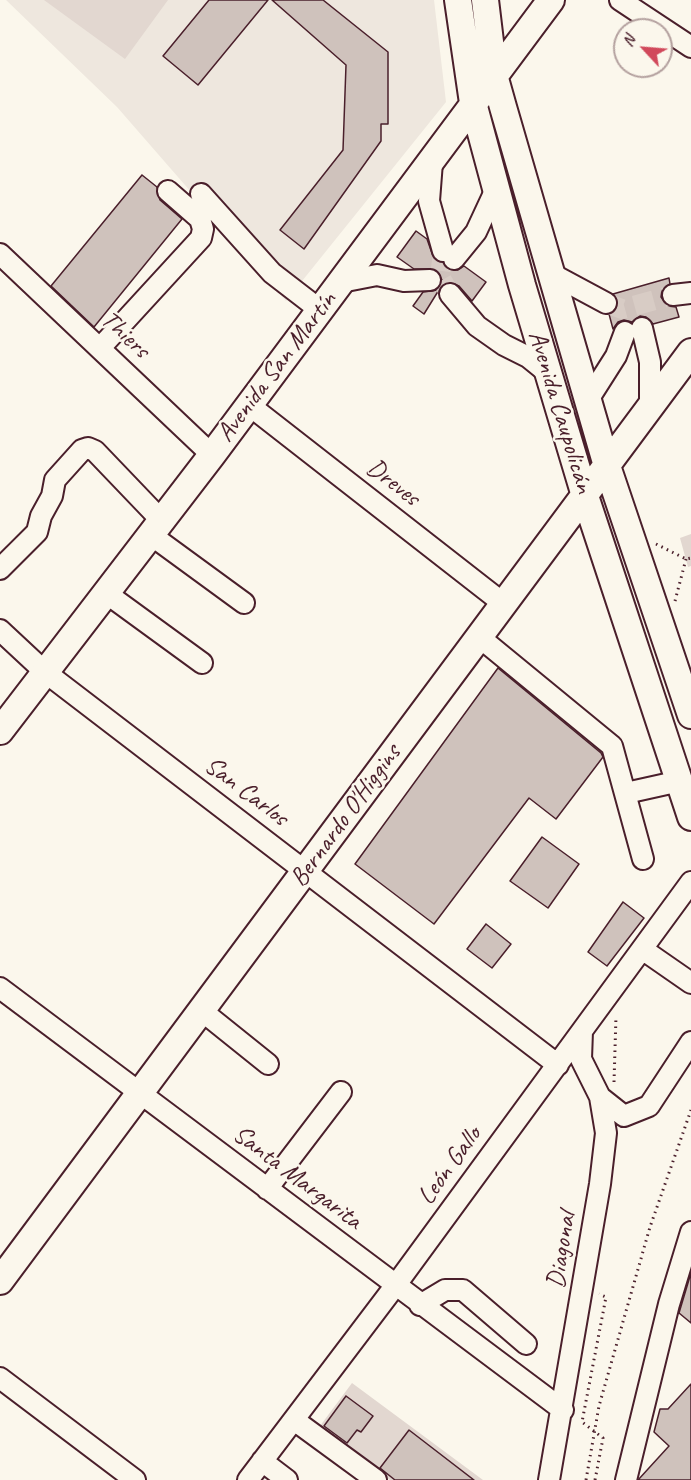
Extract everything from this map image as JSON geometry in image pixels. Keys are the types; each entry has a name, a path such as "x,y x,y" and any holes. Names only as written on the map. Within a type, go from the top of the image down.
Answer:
{"main road":[{"name":"Avenida Caupolicán","path":"458,0 473,103 496,189 585,496 691,818"},
{"name":"Avenida Caupolicán","path":"485,0 494,75 607,466 691,715"},
{"name":"Avenida San Martín","path":"0,731 212,455 551,0"},
{"name":"Bernardo O'Higgins","path":"0,1281 691,352"}],"street":[{"path":"620,0 691,47"},
{"path":"434,157 429,171 429,201 449,255 476,232 496,189"},
{"path":"100,348 201,238 203,229 200,219 168,191"},
{"path":"201,194 272,273 320,310"},
{"name":"Thiers","path":"0,254 212,455"},
{"path":"552,274 606,303"},
{"path":"341,282 377,275 404,281 430,280"},
{"path":"450,294 477,326 504,345 528,357 549,374"},
{"path":"588,400 633,330 650,362 650,408"},
{"name":"Dreves","path":"249,405 504,604"},
{"path":"0,569 37,532 41,516 52,496 55,480 82,450 88,448 95,452 156,528 244,603"},
{"path":"106,593 202,663"},
{"name":"San Carlos","path":"0,630 45,672 558,1065"},
{"path":"478,636 612,746 643,859"},
{"path":"626,793 680,781"},
{"name":"León Gallo","path":"248,1480 395,1286 691,882"},
{"path":"642,949 691,983"},
{"name":"Santa Margarita","path":"0,988 563,1410"},
{"path":"202,1011 268,1064"},
{"name":"Diagonal","path":"549,1480 563,1410 600,1184 606,1133 600,1097 581,1059 582,1031"},
{"path":"600,1097 624,1116 649,1106 691,1042"},
{"path":"267,1189 341,1092"},
{"path":"626,1480 669,1304 690,1240"},
{"path":"420,1305 445,1290 463,1290 526,1344"},
{"path":"0,1378 135,1480"},
{"path":"294,1420 376,1480"},
{"path":"262,1461 287,1480"}],"path":[{"path":"656,544 686,560 691,558"},
{"path":"674,604 686,560"},
{"path":"586,1480 602,1395 650,1227 691,1110"}],"shaded area":[{"path":"6,0 434,0 446,102 286,301 117,107"},
{"path":"44,0 168,0 125,59"},
{"path":"691,534 691,566 688,567 680,538"},
{"path":"352,1383 483,1480 390,1480 320,1426"}],"building":[{"path":"209,0 268,0 198,85 163,56"},
{"path":"272,0 323,0 388,52 388,124 381,124 381,141 304,249 280,230 343,150 346,65"},
{"path":"142,175 157,187 160,200 182,219 94,327 51,286"},
{"path":"416,231 427,239 434,259 443,263 447,269 458,270 464,266 486,282 472,301 459,286 448,282 442,285 424,314 413,306 423,292 437,290 442,280 435,269 414,269 397,257"},
{"path":"669,278 670,284 662,290 661,297 668,306 676,307 679,317 653,324 646,317 640,316 632,322 624,320 618,322 613,329 609,314 616,309 618,303 613,294"},
{"path":"498,668 603,757 556,819 529,798 434,924 355,864"},
{"path":"542,837 579,864 548,908 510,881"},
{"path":"623,902 644,918 607,966 588,952"},
{"path":"486,924 511,944 492,968 467,949"},
{"path":"691,1273 691,1323 679,1313"},
{"path":"691,1384 691,1480 638,1480 669,1446 654,1432 660,1409 668,1409"},
{"path":"346,1396 373,1416 361,1432 357,1430 347,1443 324,1426"},
{"path":"409,1430 474,1480 395,1480 380,1468"}],"tunnel":[{"path":"443,251 440,277 450,294"},
{"path":"606,303 622,309 673,295"}]}
